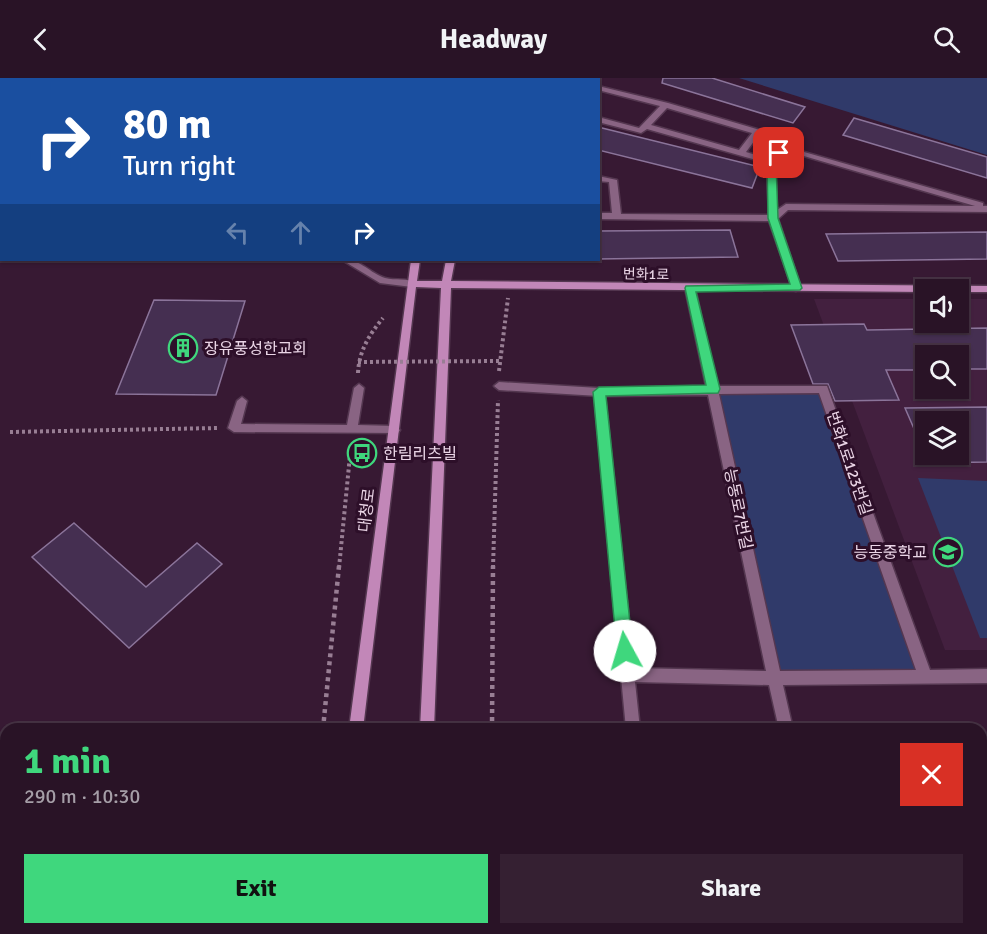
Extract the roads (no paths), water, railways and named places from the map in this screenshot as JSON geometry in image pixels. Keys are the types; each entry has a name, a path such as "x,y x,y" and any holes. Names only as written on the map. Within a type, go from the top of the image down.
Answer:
{"main road":[{"name":"대청로","path":"357,723 415,261"},
{"path":"427,723 446,284 451,261"},
{"name":"번화1로","path":"412,284 987,289"}],"street":[{"path":"600,89 757,132 740,154"},
{"path":"600,120 641,131 665,105"},
{"path":"645,126 771,162"},
{"path":"796,288 773,218 771,162 779,153 797,152 987,208"},
{"path":"600,178 613,180 617,216"},
{"path":"600,216 773,218 786,207 987,208"},
{"path":"349,261 383,280 412,284"},
{"name":"능동로7번길","path":"690,288 714,389 785,723"},
{"path":"498,386 599,392 714,389"},
{"path":"352,429 359,388"},
{"name":"번화1로123번길","path":"714,389 823,388 925,675"},
{"path":"599,392 632,723"},
{"path":"242,402 234,428 394,430"},
{"path":"628,675 774,678 987,676"}],"place":[{"name":"장유풍성한교회","path":"183,348"},
{"name":"한림리츠빌","path":"362,453"},
{"name":"능동중학교","path":"948,552"}]}
